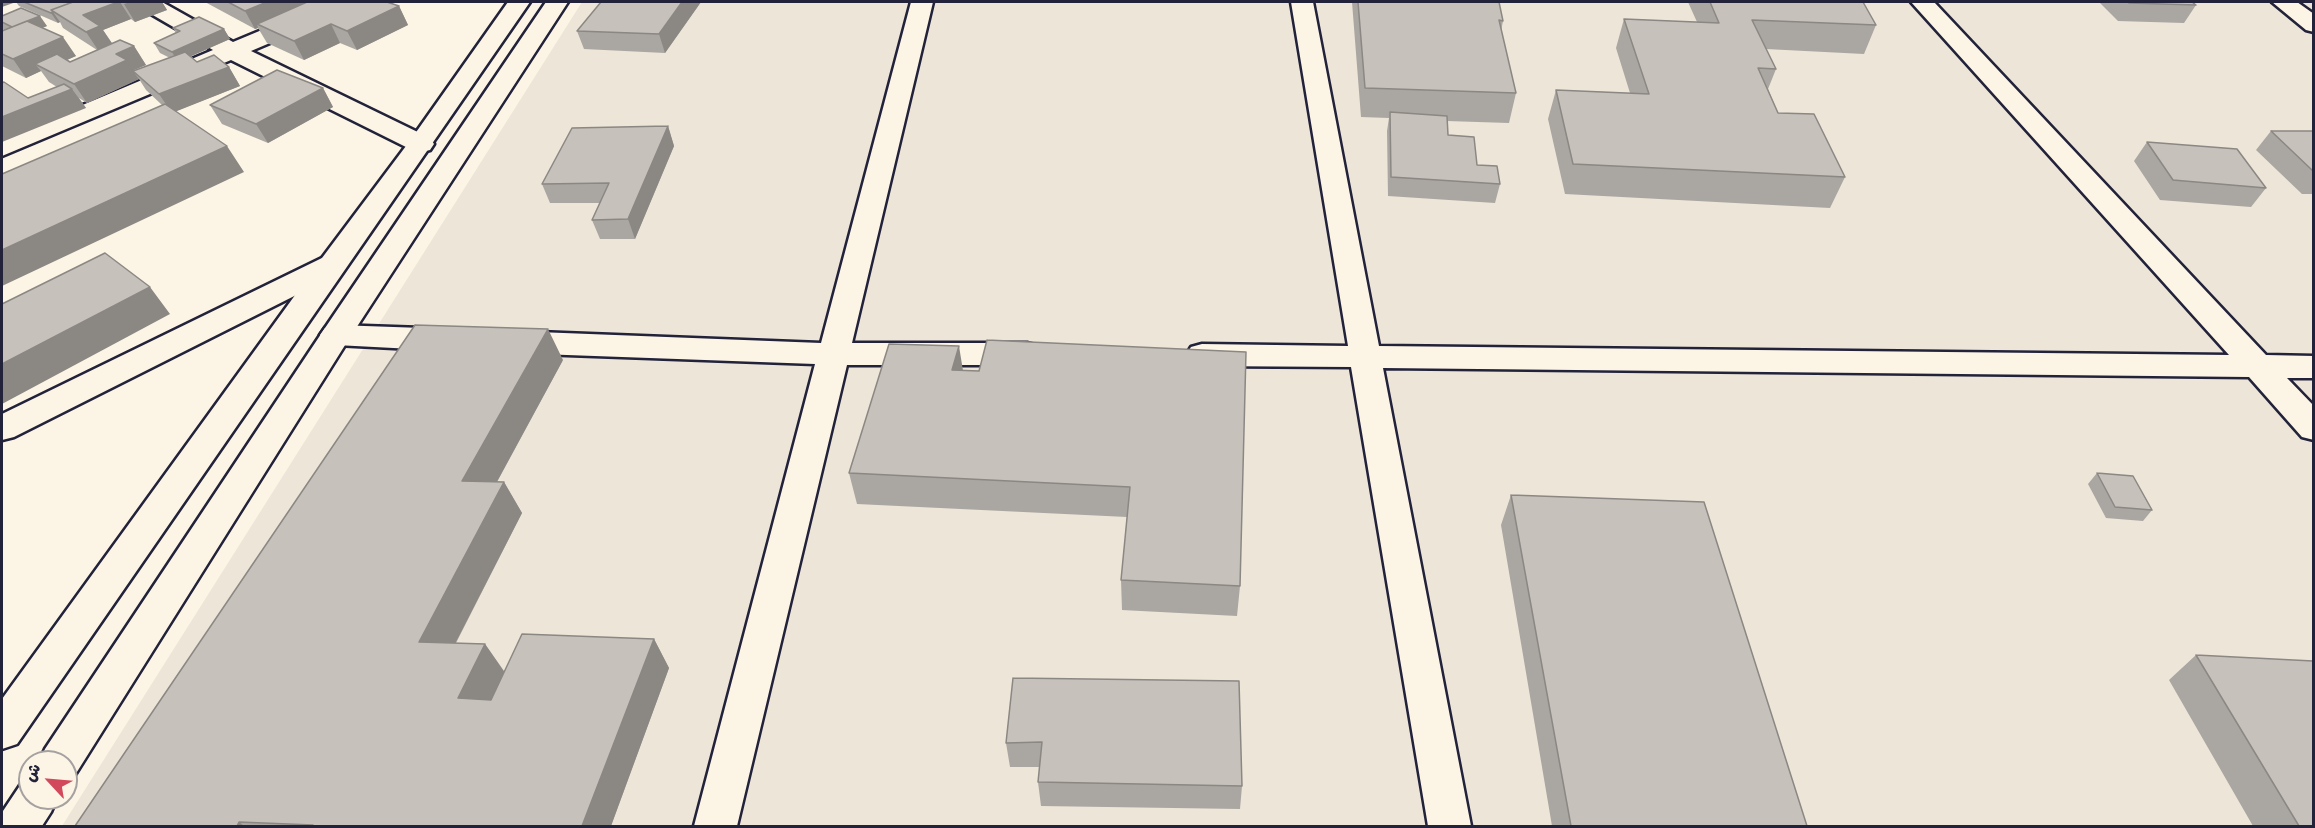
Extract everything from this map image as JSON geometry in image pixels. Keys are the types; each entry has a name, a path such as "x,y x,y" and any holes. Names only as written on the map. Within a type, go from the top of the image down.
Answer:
{"street":[{"path":"147,2 232,51 421,144"},
{"path":"2,148 347,2"},
{"path":"2,731 332,265 421,144 519,2"},
{"path":"68,750 336,335 557,2"},
{"path":"715,826 922,2"},
{"path":"1302,2 1449,826"},
{"path":"1922,2 2260,367 2313,428"},
{"path":"2283,2 2313,25"},
{"path":"2,428 332,265"},
{"path":"336,335 832,354 1057,354"},
{"path":"1176,355 1366,355 2313,367"},
{"path":"18,826 28,810"}],"shaded area":[{"path":"582,2 2313,2 2313,826 62,826 72,810 78,810 78,801"}],"building":[{"path":"24,2 73,2 51,10 53,12 51,13"},
{"path":"73,2 118,2 83,15 100,26 86,32 51,10"},
{"path":"228,2 267,2 245,11"},
{"path":"307,2 387,2 399,6 347,31 331,24 294,41 257,24"},
{"path":"601,2 682,2 659,34 577,31"},
{"path":"1358,2 1499,2 1503,21 1499,20 1516,93 1365,88"},
{"path":"1710,2 1863,2 1876,25 1752,20 1776,69 1758,68 1778,113 1814,114 1845,177 1573,164 1556,90 1649,94 1624,19 1719,23"},
{"path":"2192,2 2196,5 2129,3"},
{"path":"21,8 40,16 12,27 2,22 2,16"},
{"path":"199,17 224,29 172,52 154,43 180,31 173,28"},
{"path":"27,21 63,37 13,59 2,54 2,31"},
{"path":"120,40 134,46 116,54 127,60 74,84 35,64 57,54 70,62"},
{"path":"185,52 197,62 214,55 229,67 159,94 133,71"},
{"path":"277,70 323,88 256,124 210,105"},
{"path":"4,82 28,98 64,84 72,89 2,117 2,83"},
{"path":"165,104 227,146 2,250 2,174"},
{"path":"1390,112 1447,116 1448,135 1474,137 1477,165 1497,166 1500,184 1391,177"},
{"path":"668,126 628,219 592,220 609,183 542,184 572,128"},
{"path":"2271,131 2313,131 2313,171"},
{"path":"2147,142 2237,149 2266,188 2173,180"},
{"path":"105,253 150,287 2,364 2,304"},
{"path":"415,325 548,329 462,481 504,482 419,642 485,644 458,698 491,700 522,634 654,639 582,826 313,826 239,822 237,826 75,826"},
{"path":"987,340 1246,352 1240,586 1121,580 1130,487 849,473 889,344 959,346 952,370 979,371"},
{"path":"2097,473 2133,476 2152,510 2115,507"},
{"path":"1511,495 1704,502 1807,826 1571,826"},
{"path":"2196,655 2313,661 2313,826 2299,826"},
{"path":"1013,678 1239,681 1242,786 1038,782 1042,742 1006,743"}]}
